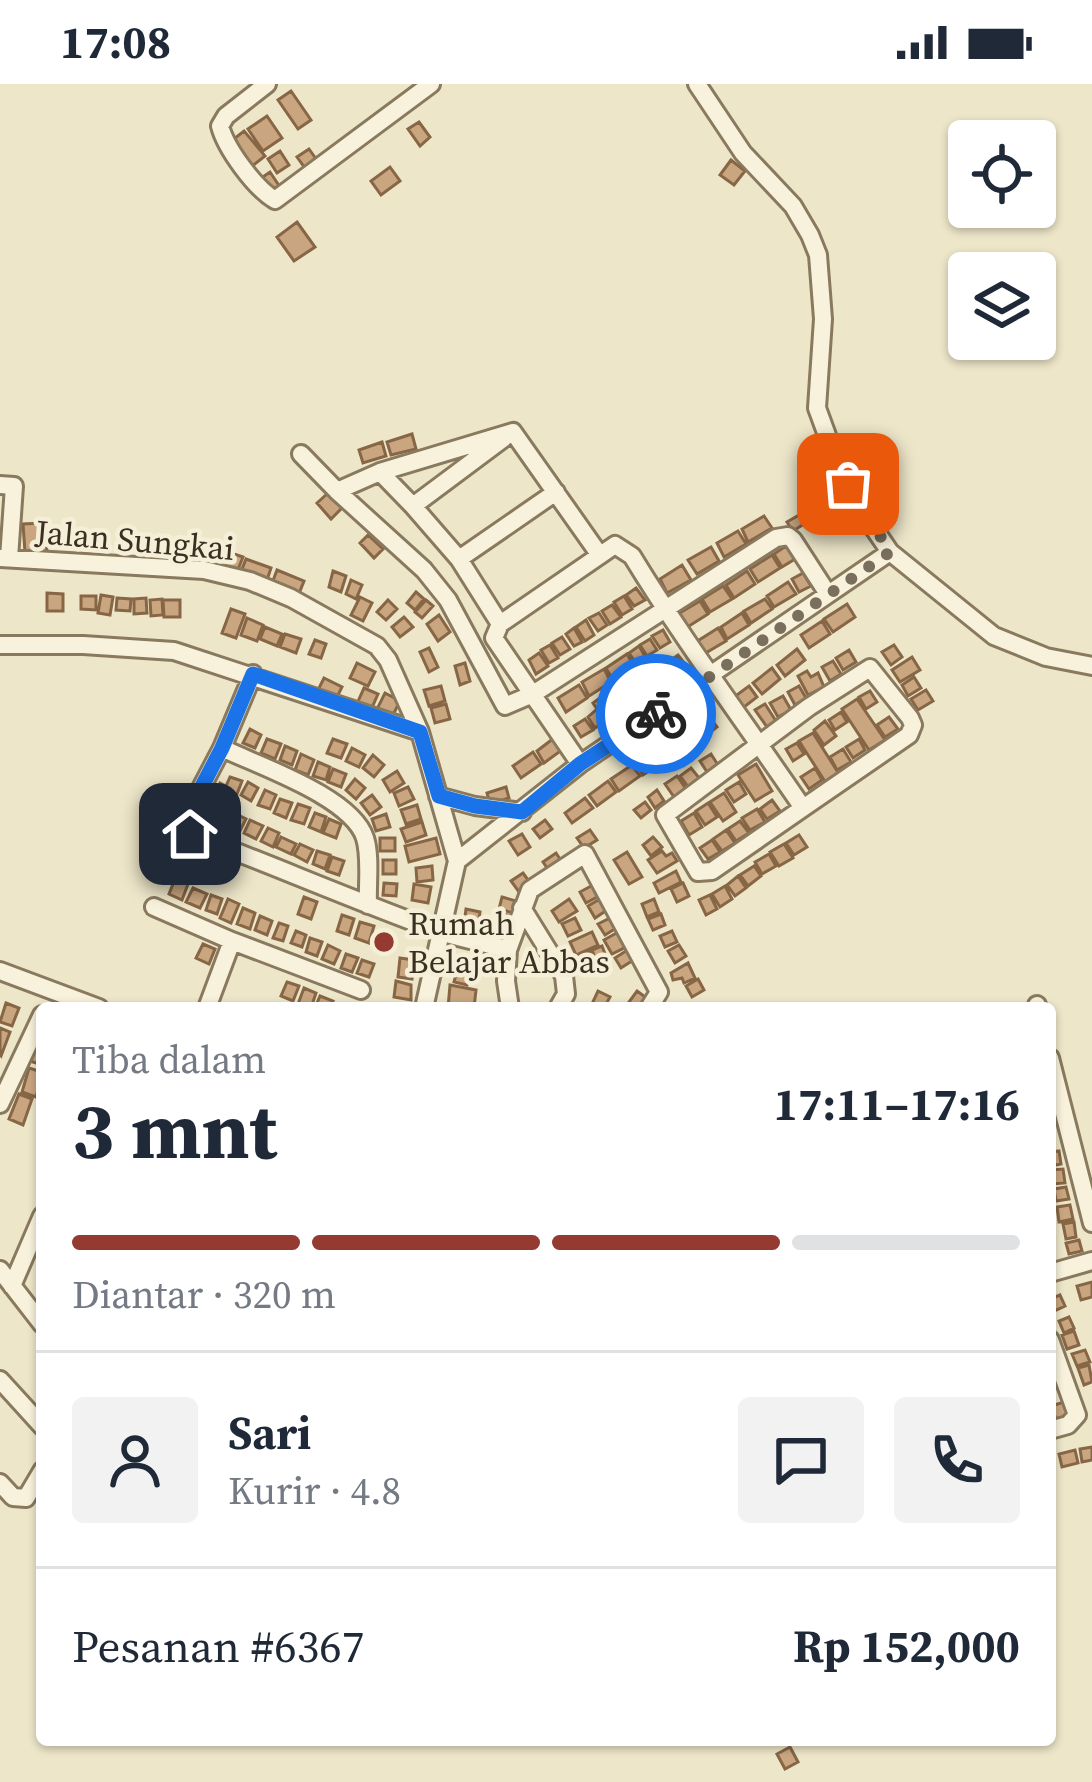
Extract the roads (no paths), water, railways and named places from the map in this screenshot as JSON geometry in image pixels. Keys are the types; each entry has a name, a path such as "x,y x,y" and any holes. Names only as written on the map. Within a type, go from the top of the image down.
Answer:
{"street":[{"path":"267,84 220,126 221,134 275,200 431,84"},
{"path":"697,84 743,153 793,206 818,255 822,297 817,408 860,508 890,552 994,636 1046,657 1092,666"},
{"path":"337,491 380,472 513,432"},
{"path":"513,432 599,554"},
{"path":"413,506 513,432"},
{"path":"301,454 424,569 475,645 505,706 533,694 782,536 793,540 828,594"},
{"path":"380,472 459,560 500,624"},
{"path":"0,485 14,486 5,558"},
{"path":"459,560 556,492"},
{"path":"580,764 494,638 500,624 614,545 626,550 803,808"},
{"path":"425,1002 457,861 580,764 890,552"},
{"name":"Jalan Sungkai","path":"5,558 205,570 291,598 377,646 388,659 420,732 457,861"},
{"path":"0,645 83,644 174,651 420,732"},
{"path":"870,668 910,718 912,730 705,874 698,872 667,821 668,811 759,743 870,668"},
{"path":"253,674 188,813 190,834 441,933 508,950"},
{"path":"222,748 331,800 351,815 366,840 360,901"},
{"path":"439,796 522,812"},
{"path":"510,1002 508,950 530,890 585,854 658,992 652,1002"},
{"path":"154,907 362,990"},
{"path":"521,908 564,976 562,1002"},
{"path":"209,1002 232,941"},
{"path":"0,971 43,1002"},
{"path":"0,1104 36,1028"},
{"path":"1056,1082 1092,1223"},
{"path":"12,1286 36,1230"},
{"path":"1056,1271 1092,1261"},
{"path":"0,1270 36,1316"},
{"path":"1056,1357 1077,1415 1056,1428"},
{"path":"0,1379 36,1419"},
{"path":"0,1483 14,1497 26,1498 36,1482"}],"place":[{"name":"Rumah Belajar Abbas","path":"384,942"}]}
